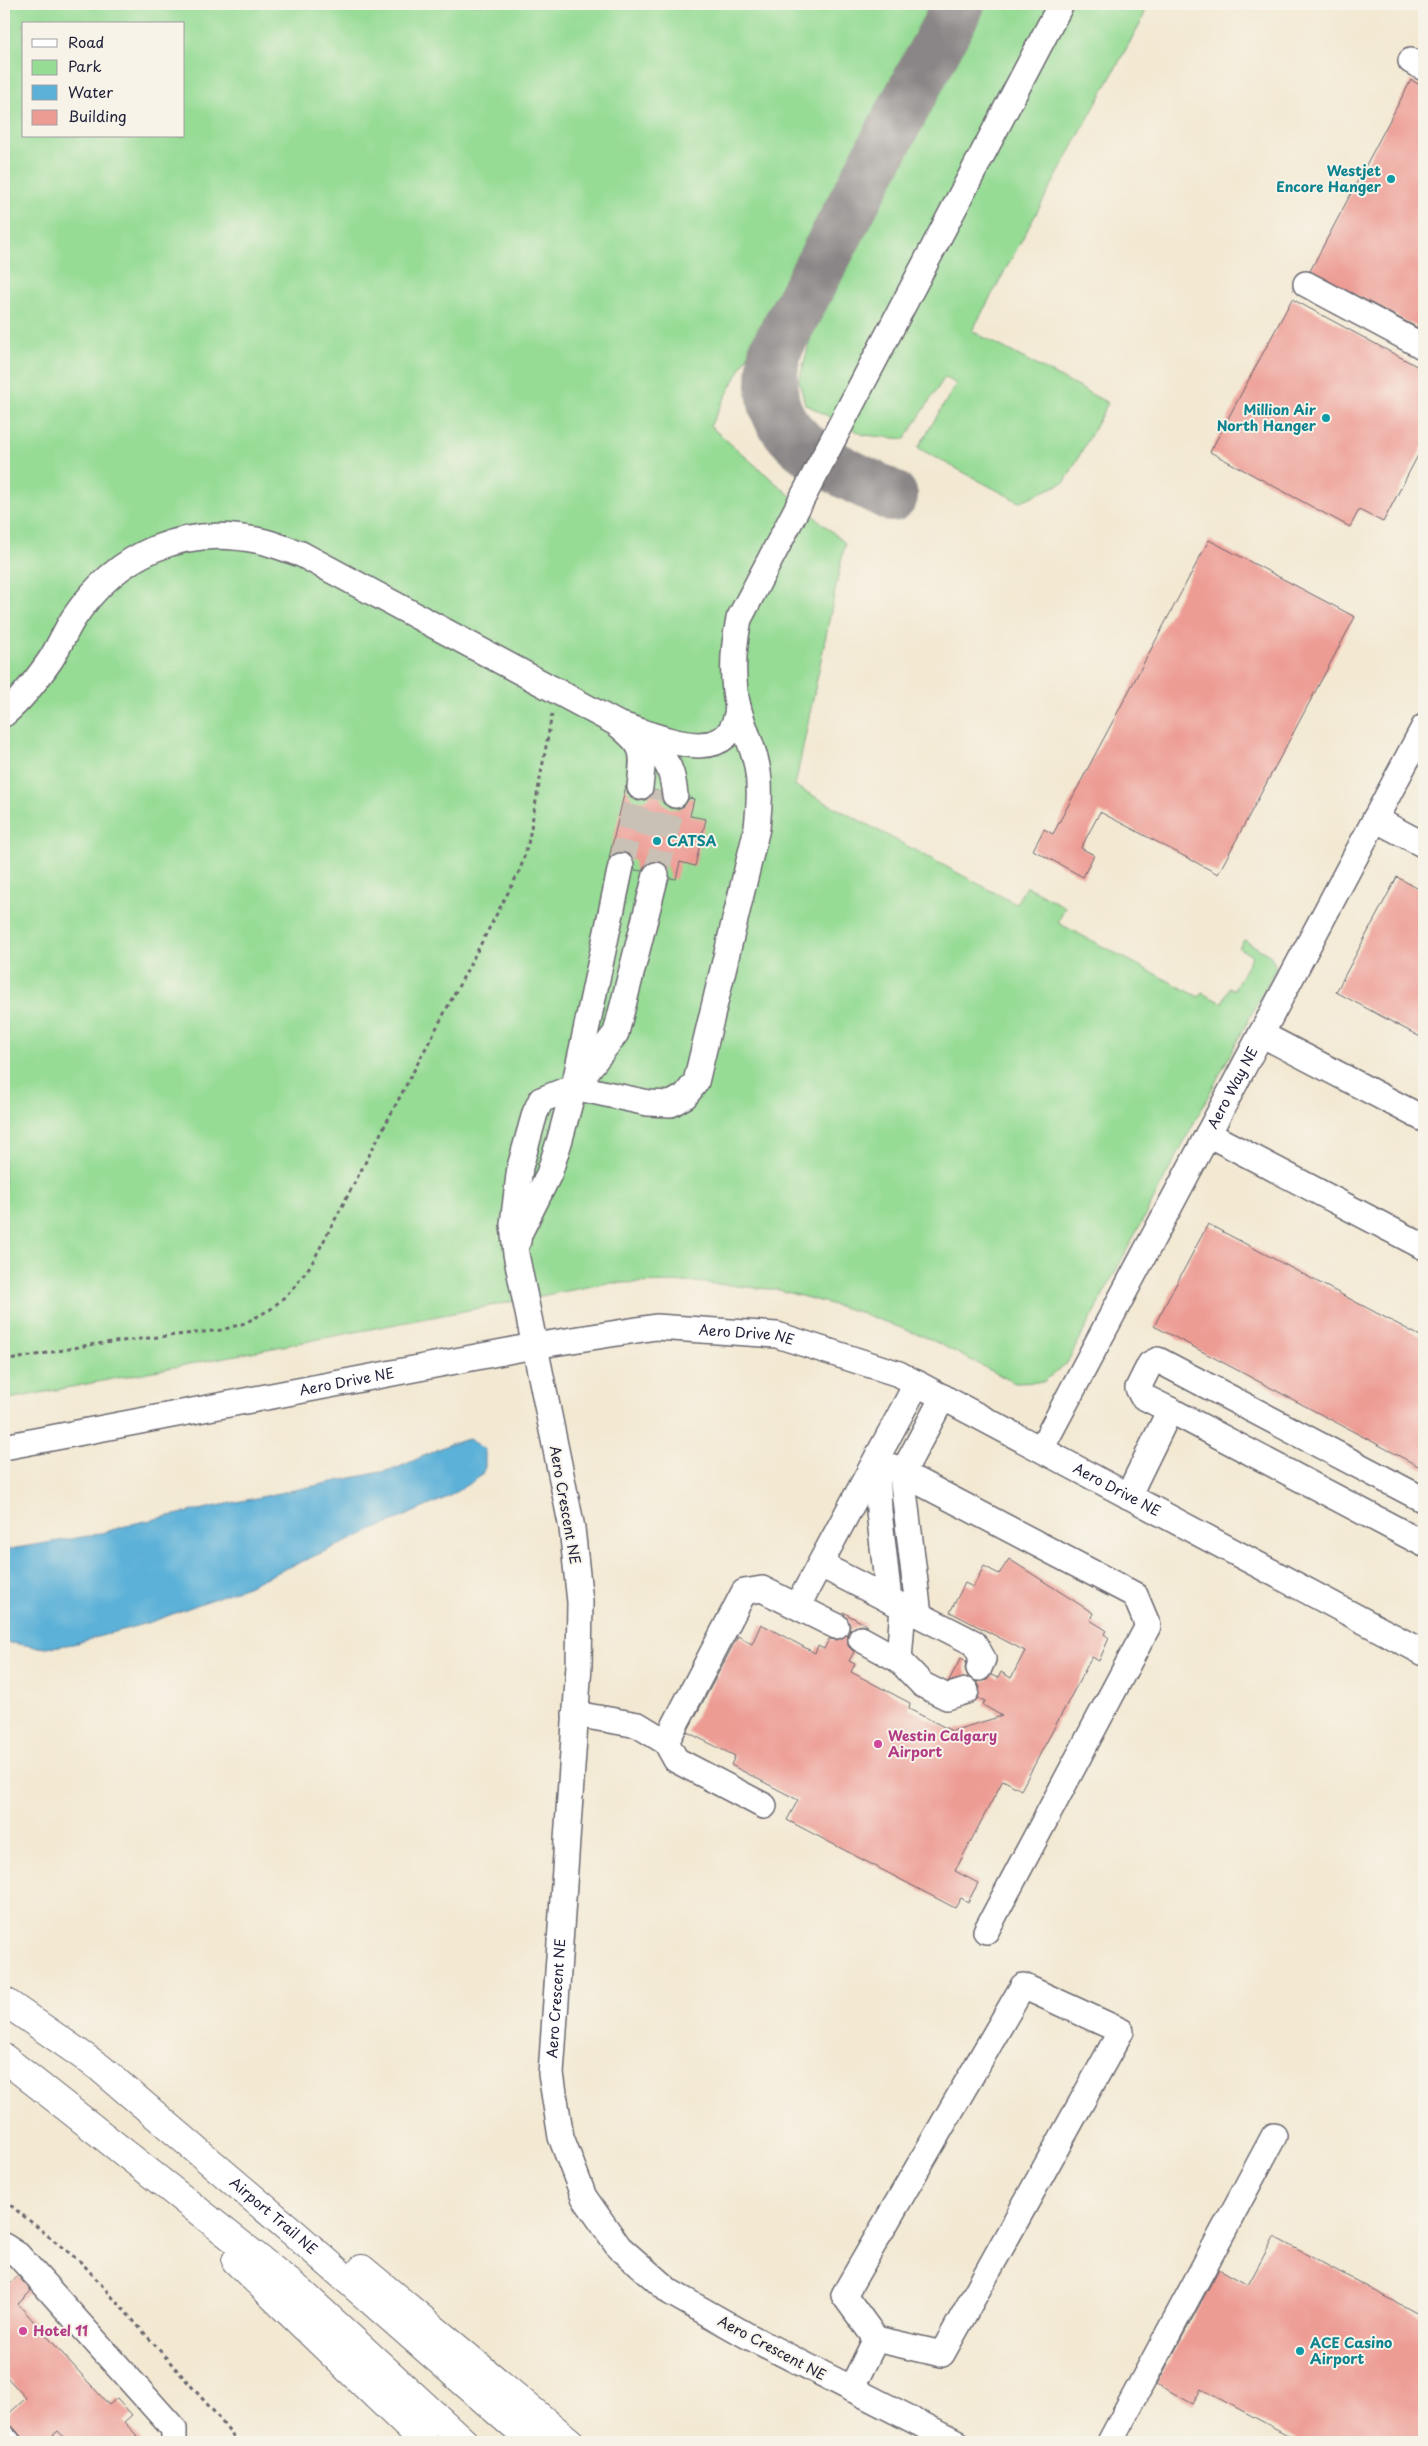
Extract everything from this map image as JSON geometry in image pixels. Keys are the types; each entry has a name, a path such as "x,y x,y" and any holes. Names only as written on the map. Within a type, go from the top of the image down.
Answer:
{"highway":[{"name":"Airport Trail NE","path":"4,2001 99,2068 295,2234 532,2442"},
{"path":"4,2058 300,2290 464,2442"},
{"path":"4,2062 248,2271 424,2442"},
{"path":"99,2068 312,2228 570,2442"}],"street":[{"path":"710,744 726,735 736,722 738,706 734,646 739,619 1061,4"},
{"path":"1306,284 1424,347"},
{"path":"4,714 13,707 50,659 73,619 100,584 138,557 175,540 218,536 261,541 301,554 616,723 688,745 724,744 739,747 747,751 757,767"},
{"path":"574,1087 648,1103 671,1104 685,1096 696,1082 757,828 760,798 757,767 738,706"},
{"path":"616,723 638,743 660,754 672,772 658,791 638,743"},
{"name":"Aero Way NE","path":"1041,1449 1375,819 1414,768 1424,727"},
{"path":"1375,819 1424,845"},
{"path":"639,870 616,1033 574,1087 639,870"},
{"path":"1261,1034 1424,1119"},
{"name":"Aero Crescent NE","path":"574,1087 542,1100 535,1113 520,1167 513,1224 516,1254 572,1528 580,1602 575,1714 551,2074 561,2137 584,2197 619,2247 670,2292 746,2335 956,2442"},
{"path":"1208,1134 1424,1247"},
{"name":"Aero Drive NE","path":"4,1447 534,1346 656,1327 777,1335 900,1374 1424,1653"},
{"path":"1424,1500 1158,1360 1150,1364 1138,1388 1142,1396 1424,1544"},
{"path":"798,1605 917,1383"},
{"path":"899,1660 904,1607 902,1474 943,1397"},
{"path":"1128,1496 1170,1410"},
{"path":"877,1460 1135,1595 1148,1626 986,1931"},
{"path":"877,1460 879,1511 904,1607"},
{"path":"821,1565 974,1643 983,1659 979,1668"},
{"path":"666,1742 744,1592 762,1589 798,1605 836,1626"},
{"path":"861,1639 899,1660 923,1685 947,1697 966,1691"},
{"path":"575,1714 638,1725 666,1742 676,1760 764,1806"},
{"path":"1024,1986 1121,2031 942,2354 876,2339 844,2295 1024,1986"},
{"path":"1110,2442 1274,2136"},
{"path":"4,2246 18,2255 174,2430 174,2442"},
{"path":"851,2389 876,2339"},
{"path":"4,2438 8,2442"}],"path":[{"path":"4,1361 95,1344 222,1330 245,1323 270,1309 291,1291 311,1265 520,870 528,844 556,691"},
{"path":"4,2200 83,2264 216,2414 237,2442"}],"green space":[{"path":"4,4 935,4 710,426 845,543 795,786 1016,904 1026,886 1065,907 1058,923 1199,997 1202,993 1222,1003 1229,988 1234,990 1252,956 1239,948 1244,940 1271,956 1276,968 1067,1363 1043,1382 1015,1383 930,1339 856,1311 779,1290 696,1282 608,1283 4,1400"},
{"path":"983,4 1147,4 1143,18 972,331 1108,403 1065,482 1019,502 918,448 956,384 945,377 905,439 864,435 805,404 799,381 815,322"}],"water":[{"path":"469,1439 485,1450 485,1467 481,1476 448,1497 242,1588 154,1621 73,1644 46,1648 4,1642 4,1550 94,1535 136,1523 395,1469 450,1444"}],"building":[{"name":"Westjet Encore Hanger","path":"1411,80 1424,87 1424,331 1310,271"},
{"name":"Million Air North Hanger","path":"1292,299 1424,370 1424,444 1383,522 1359,510 1350,527 1210,452"},
{"path":"1209,540 1355,617 1218,874 1100,812 1081,848 1094,855 1083,877 1033,850 1044,829 1053,834"},
{"name":"CATSA","path":"626,786 631,798 638,801 646,800 654,790 660,792 663,803 670,808 677,809 684,806 689,798 694,799 690,816 706,819 695,866 680,862 676,879 670,878 666,865 660,861 652,861 645,865 642,871 635,870 634,861 624,852 616,853 609,858"},
{"path":"1397,877 1424,892 1424,1039 1336,992"},
{"path":"1208,1224 1424,1338 1424,1469 1154,1326"},
{"name":"Westin Calgary Airport","path":"1009,1559 1093,1613 1090,1620 1106,1630 1104,1634 1109,1638 1099,1661 1092,1657 1021,1790 1003,1780 955,1871 978,1883 968,1902 961,1898 955,1908 787,1820 798,1800 731,1765 735,1756 687,1732 738,1636 752,1644 761,1624 815,1653 818,1646 824,1649 829,1639 837,1640 848,1634 848,1646 854,1652 849,1661 855,1664 851,1672 910,1703 909,1709 952,1731 1002,1716 983,1705 985,1701 978,1698 980,1687 977,1682 987,1680 991,1675 998,1678 1001,1672 1011,1678 1025,1651 950,1612 965,1583 973,1587 984,1566 999,1574"},
{"path":"843,1612 868,1626 860,1625 849,1631 850,1625"},
{"path":"961,1658 966,1661 965,1669 968,1677 948,1682"},
{"name":"ACE Casino Airport","path":"1274,2237 1424,2317 1424,2442 1301,2442 1201,2389 1193,2404 1157,2384 1219,2269 1248,2285"},
{"name":"Hotel 11","path":"18,2276 31,2291 18,2304 109,2405 117,2398 132,2415 124,2422 143,2442 68,2442 58,2431 45,2442 22,2442 22,2438 14,2428 4,2424 4,2418 26,2398 4,2374 4,2288"}],"taxiway":[{"path":"892,496 822,460 792,435 781,420 774,403 772,384 774,353 959,4"}],"tunnel":[{"path":"621,866 640,787"},
{"path":"647,836 658,791"},
{"path":"656,875 675,795"}],"place":[{"name":"Westjet Encore Hanger","path":"1391,179"},
{"name":"Million Air North Hanger","path":"1326,418"},
{"name":"CATSA","path":"657,841"},
{"name":"Westin Calgary Airport","path":"878,1744"},
{"name":"Hotel 11","path":"23,2331"},
{"name":"ACE Casino Airport","path":"1300,2351"}]}
